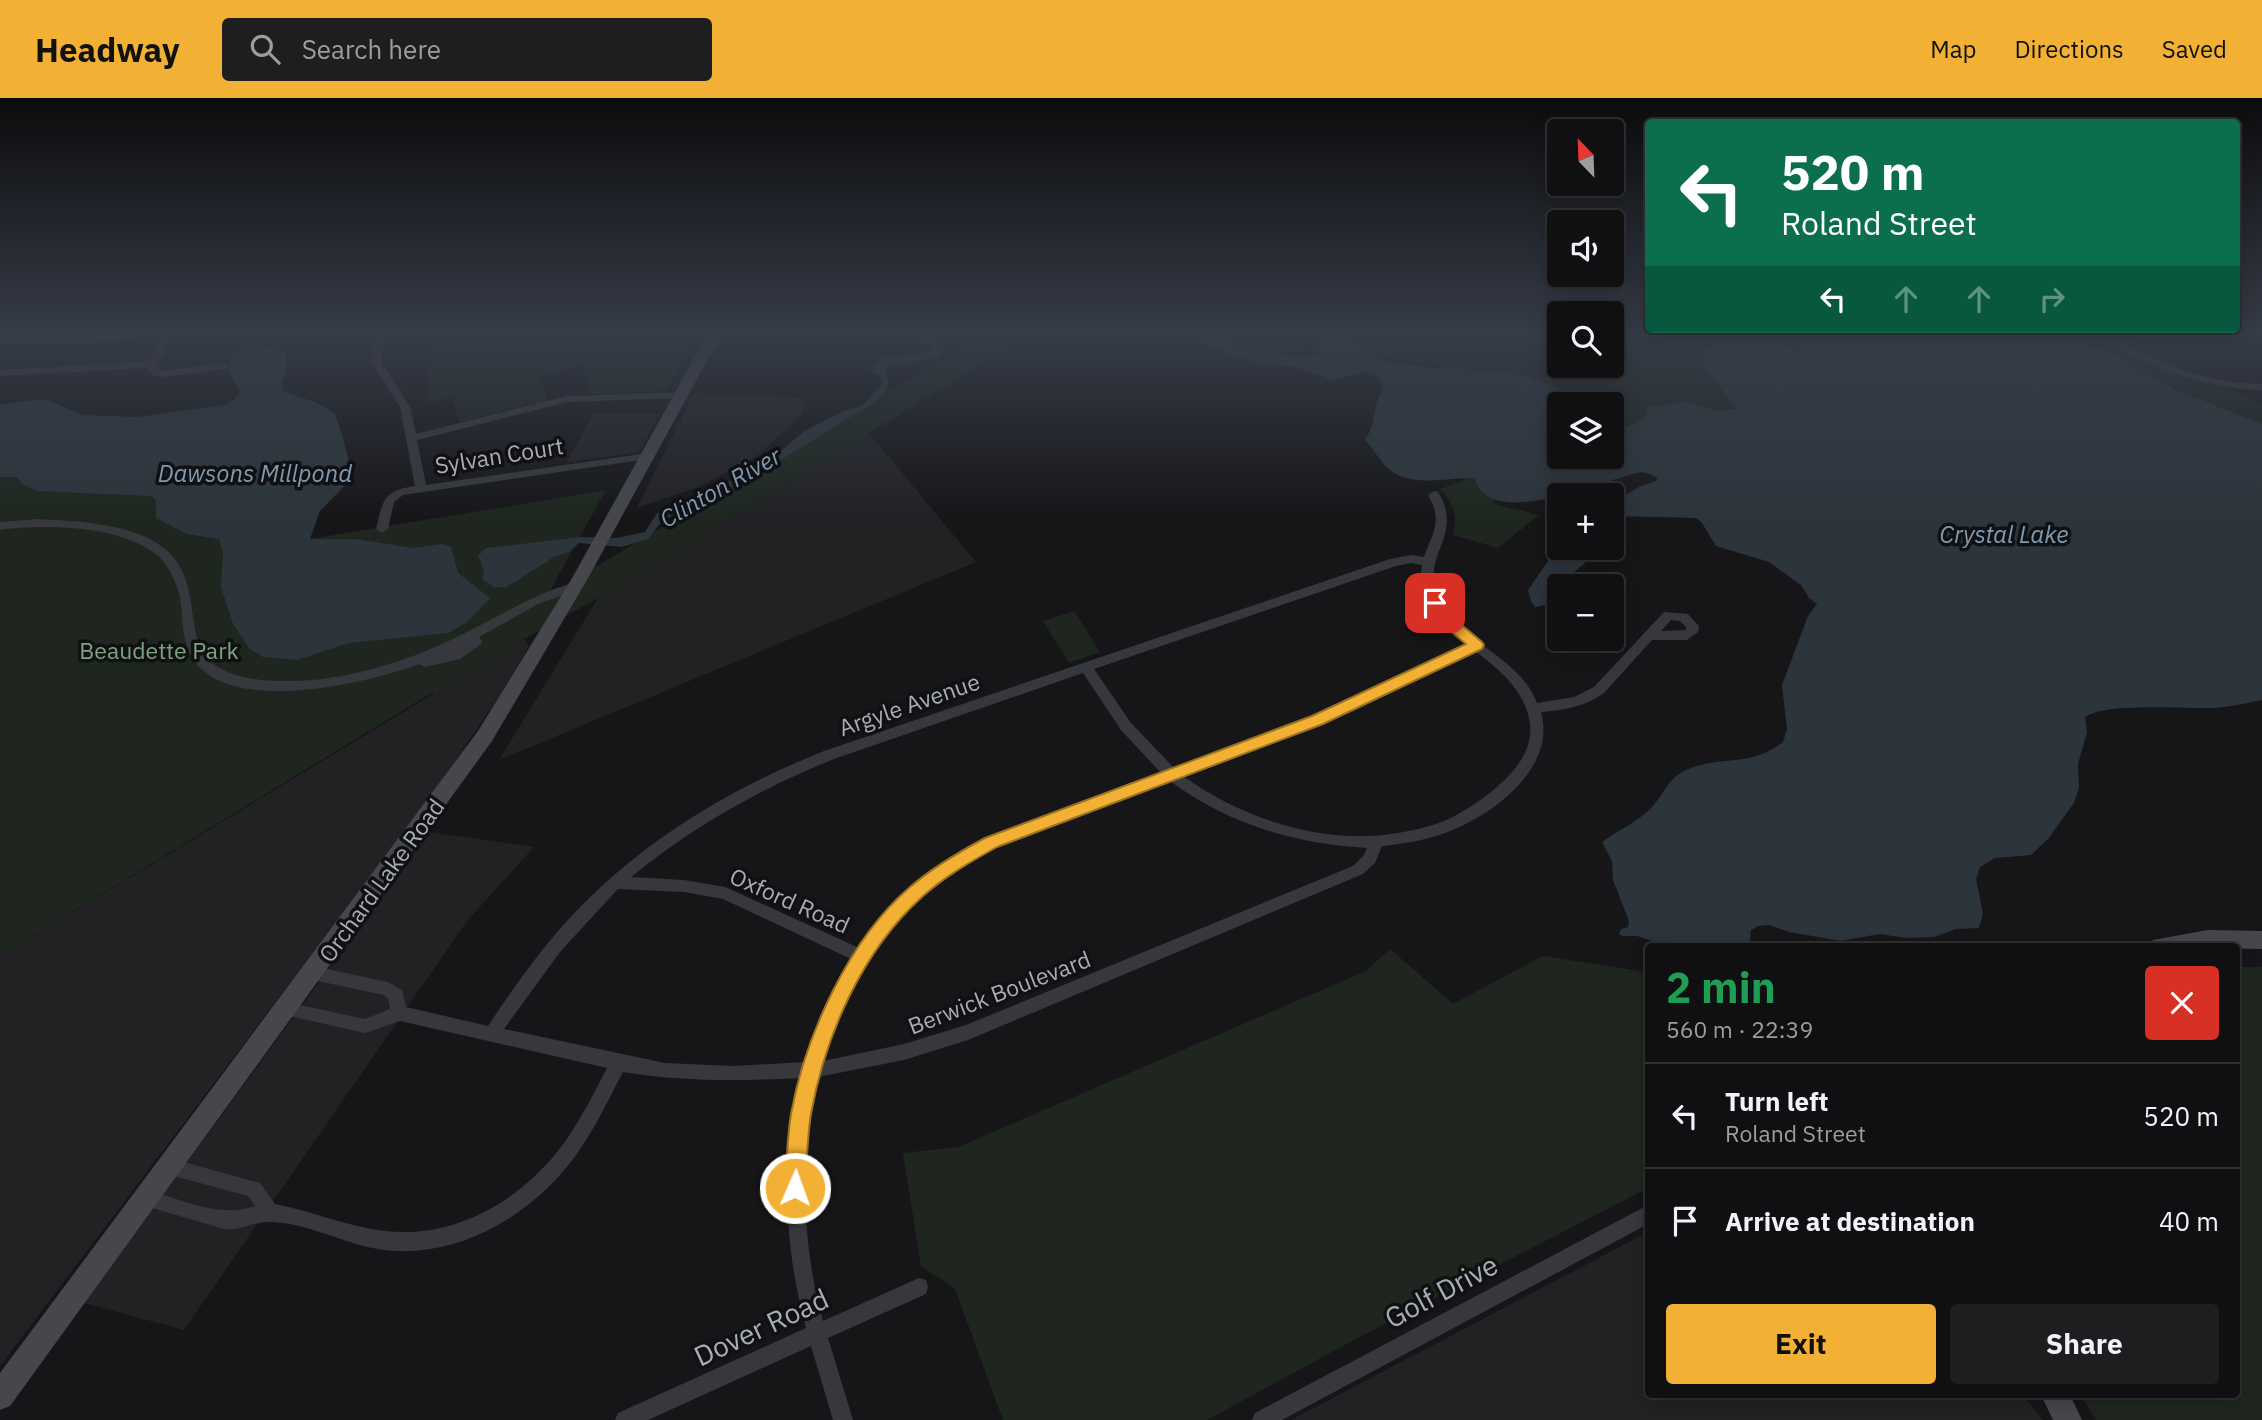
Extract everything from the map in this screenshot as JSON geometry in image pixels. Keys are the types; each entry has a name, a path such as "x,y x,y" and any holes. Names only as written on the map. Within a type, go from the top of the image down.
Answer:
{"main road":[{"name":"Orchard Lake Road","path":"0,1396 485,736 600,541 680,397"},
{"path":"2184,943 2208,939 2262,940"},
{"path":"2057,1398 2068,1420"}],"street":[{"path":"398,397 404,405 421,489"},
{"path":"411,438 568,399 633,397"},
{"name":"Sylvan Court","path":"383,529 390,499 400,492 648,456"},
{"path":"1086,667 1131,737 1171,775 1216,804 1258,822 1311,836 1376,843 1438,831 1475,814 1521,774 1532,757 1537,737 1534,708 1516,679 1452,625 1435,603 1427,581 1427,562 1444,522 1443,509 1434,495"},
{"path":"0,526 40,522 70,524 130,538 158,550 171,564 184,590 195,650 206,665 226,676 251,682 298,685 339,681 455,656 499,620 546,594 573,587"},
{"name":"Argyle Avenue","path":"492,1034 547,954 614,883 686,826 771,778 829,755 1394,562 1411,559 1427,562"},
{"path":"1534,708 1573,703 1593,695 1647,636"},
{"path":"843,1420 817,1332 801,1261 795,1188 801,1115 812,1070 839,999 862,957 899,909 923,886 956,861 1001,839 1325,717 1477,645"},
{"name":"Berwick Boulevard","path":"399,1013 665,1071 707,1074 812,1070 904,1052 991,1023 1357,870 1370,859 1376,843"},
{"name":"Oxford Road","path":"614,883 684,886 725,893 862,957"},
{"path":"286,1009 365,1026 381,1023 399,1013 396,995 388,989 313,973"},
{"path":"145,1199 233,1221 270,1212 386,1241 430,1240 468,1229 510,1207 552,1172 578,1137 619,1063"},
{"path":"169,1167 254,1189 270,1212"},
{"name":"Golf Drive","path":"1262,1420 1645,1216"},
{"name":"Dover Road","path":"625,1420 919,1287"}],"shaded area":[{"path":"692,397 805,398 802,414 757,456 699,487 637,508"},
{"path":"660,413 640,452 566,463 594,414"},
{"path":"869,433 976,562 499,760 598,598"},
{"path":"524,639 529,646 502,692 432,795 0,1366 0,956"},
{"path":"429,832 534,847 467,921 184,1330 84,1303"},
{"path":"1645,1234 1645,1398 2025,1398 2043,1420 1291,1420"}],"green space":[{"path":"428,397 546,397 547,400 460,422 452,398 428,403"},
{"name":"Beaudette Park","path":"880,397 928,397 611,591 524,639 434,695 433,692 0,956 0,439 310,539 606,490 547,596"},
{"path":"1476,397 1547,397 1547,417 1494,472 1494,504 1539,515 1498,548 1453,535 1454,510 1440,489 1466,480 1421,433 1492,411"},
{"path":"1624,397 1789,397 1762,416 1624,432"},
{"path":"2192,397 2248,397 2262,403 2262,430"},
{"path":"1074,611 1100,652 1069,663 1043,621"},
{"path":"1390,949 1453,1004 1543,956 1645,972 1645,1190 1352,1341 1207,1420 1003,1420 955,1289 921,1266 903,1153 958,1147 1366,971"},
{"path":"2240,967 2262,967 2262,1420 2096,1420 2082,1398 2240,1398"}],"water":[{"name":"Dawsons Millpond","path":"299,397 334,413 352,478 320,511 310,539 355,539 413,548 443,544 451,547 458,573 490,598 467,622 448,633 348,643 297,660 263,657 250,649 233,624 221,587 223,552 219,539 187,534 156,518 156,500 151,496 37,491 24,485 17,477 0,477 0,405 48,400 83,415 137,417 225,405 236,398"},
{"path":"871,397 883,397 715,501 663,520 648,539 622,547 579,543 569,552 554,557 507,587 493,587 482,579 484,570 478,556 486,548 581,537 616,538 645,532 657,513 670,511 673,507 709,495 765,457 782,450 803,432 841,412 863,405"},
{"name":"Crystal Lake","path":"1379,397 1547,397 1547,469 1624,469 1624,426 1629,427 1646,415 1648,407 1688,402 1717,411 1737,409 1727,397 2193,397 2262,424 2262,700 2214,708 2110,709 2085,717 2087,732 2078,764 2079,787 2074,803 2048,839 2031,855 1995,858 1980,867 1976,879 1983,914 1979,928 1956,929 1934,937 1905,938 1880,934 1841,941 1789,932 1769,925 1751,930 1749,943 1659,943 1637,936 1622,936 1619,934 1621,929 1628,927 1629,921 1613,880 1612,861 1602,842 1648,811 1673,779 1684,771 1709,763 1758,756 1783,742 1787,729 1782,685 1808,616 1817,604 1809,598 1801,585 1769,562 1716,546 1696,518 1624,516 1624,496 1656,481 1657,478 1652,475 1639,472 1604,483 1547,483 1547,498 1513,502 1495,500 1479,489 1474,478 1419,480 1409,479 1390,470 1365,440"},
{"path":"1585,560 1585,563 1573,574 1547,574 1547,604 1535,607 1528,590 1548,561"}],"route":[{"path":"795,1188 801,1115 812,1070 828,1023 850,978 874,939 916,892 956,861 991,843 1318,720 1477,645 1452,625 1435,603"}],"water label":[{"name":"Clinton River","path":"720,487"}]}
